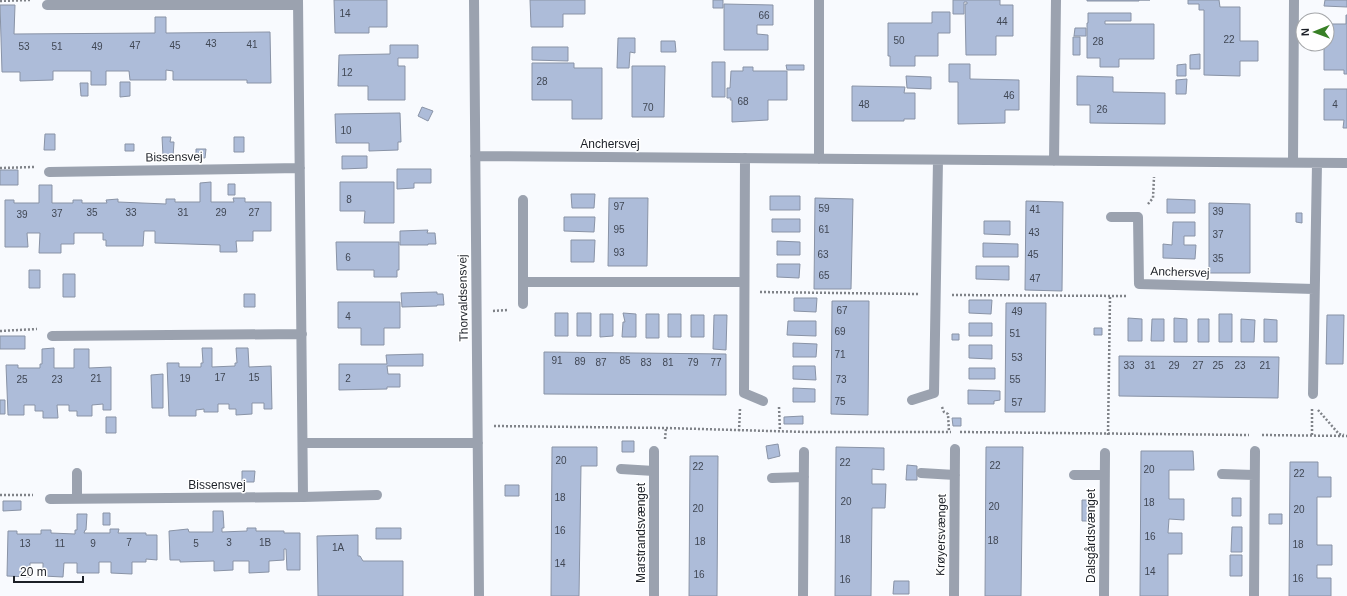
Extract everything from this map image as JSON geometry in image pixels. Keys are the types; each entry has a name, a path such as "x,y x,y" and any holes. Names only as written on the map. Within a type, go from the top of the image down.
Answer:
{"street":[{"name":"Thorvaldsensvej","path":"474,0 479,596"},
{"path":"819,0 819,159"},
{"path":"1054,161 1056,0"},
{"path":"1293,162 1294,0"},
{"path":"47,5 298,2 303,497"},
{"name":"Anchersvej","path":"475,156 1347,163"},
{"path":"745,158 744,393 763,401"},
{"path":"912,400 934,393 938,160"},
{"path":"1312,394 1317,162"},
{"name":"Bissensvej","path":"49,172 300,168"},
{"path":"523,200 523,304"},
{"path":"1111,217 1138,217"},
{"name":"Anchersvej","path":"1138,217 1139,284 1314,289"},
{"path":"523,282 744,282"},
{"path":"52,336 302,334"},
{"path":"303,443 478,443"},
{"name":"Krøyersvænget","path":"954,596 955,449"},
{"name":"Marstrandsvænget","path":"654,451 654,596"},
{"path":"1254,596 1255,451"},
{"path":"803,596 804,452"},
{"name":"Dalsgårdsvænget","path":"1104,453 1104,596"},
{"name":"Marstrandsvænget","path":"621,469 654,471"},
{"path":"76,473 77,498"},
{"path":"921,473 955,474"},
{"path":"1222,474 1254,475"},
{"name":"Dalsgårdsvænget","path":"1074,476 1104,475"},
{"path":"772,478 804,477"},
{"name":"Bissensvej","path":"50,498 303,497 378,495"}],"path":[{"path":"0,1 41,0 47,5"},
{"path":"1138,217 1154,198 1154,161"},
{"path":"0,168 40,167 49,172"},
{"path":"1108,433 1110,297"},
{"path":"476,312 519,310 523,304"},
{"path":"0,331 40,329 52,336"},
{"path":"934,393 944,412 948,414 949,432 955,449"},
{"path":"1312,394 1312,436"},
{"path":"1312,409 1318,410 1339,434 1347,436"},
{"path":"477,426 666,428 805,432 1251,435"},
{"path":"1259,435 1347,436"},
{"path":"0,495 45,495 50,498"}],"building":[{"path":"334,0 387,0 387,27 369,27 369,33 335,33"},
{"path":"530,0 585,0 585,14 563,14 563,27 531,27"},
{"path":"713,0 723,0 723,8 713,8"},
{"path":"953,0 1000,0 1000,5 1013,5 1013,36 996,36 996,55 966,55 965,4 967,4 967,2 964,2 964,14 953,14"},
{"path":"1139,0 1139,1 1087,1"},
{"path":"1188,0 1219,0 1220,7 1240,7 1240,41 1258,41 1258,61 1240,61 1240,76 1204,75 1204,10 1199,10 1199,4 1188,4"},
{"path":"1325,0 1347,0 1347,7 1324,6"},
{"path":"724,4 773,5 773,25 757,25 757,34 768,35 768,50 724,50"},
{"path":"0,5 15,5 14,34 155,33 155,17 166,17 166,33 270,32 271,83 247,83 247,80 173,80 173,71 166,70 166,80 130,80 129,71 106,71 106,85 91,85 91,71 53,71 53,80 20,81 20,72 2,72"},
{"path":"932,12 950,12 950,33 938,33 938,56 915,56 915,66 890,66 890,56 888,56 888,23 932,23"},
{"path":"1088,13 1131,13 1131,21 1105,21 1105,24 1154,24 1154,59 1119,59 1119,67 1100,67 1100,58 1087,58"},
{"path":"1347,15 1347,74 1344,74 1344,70 1324,70 1324,52 1335,52 1335,24 1346,24"},
{"path":"1075,28 1086,28 1086,36 1074,36"},
{"path":"1073,37 1080,37 1080,55 1073,55"},
{"path":"618,38 635,38 635,53 630,52 629,68 617,68"},
{"path":"661,41 675,41 676,52 661,52"},
{"path":"390,45 418,45 418,58 398,58 398,66 405,66 405,100 368,100 368,86 338,86 339,55 390,54"},
{"path":"532,47 568,47 568,61 532,60"},
{"path":"1200,54 1200,69 1190,69 1190,55"},
{"path":"712,62 725,62 725,97 712,97"},
{"path":"532,63 574,63 574,68 602,68 602,119 572,119 572,100 532,100"},
{"path":"949,64 970,64 970,79 1019,80 1019,110 1005,110 1005,123 958,124 958,82 949,82"},
{"path":"1186,64 1186,76 1177,76 1177,65"},
{"path":"786,65 804,65 804,70 787,70"},
{"path":"632,66 665,66 664,117 632,117"},
{"path":"743,67 753,67 753,71 787,71 787,100 768,100 768,120 732,122 732,100 730,100 731,98 727,98 727,88 730,88 731,71 743,71"},
{"path":"906,76 931,77 931,89 907,88"},
{"path":"1077,76 1113,77 1113,92 1165,93 1165,124 1090,123 1090,105 1077,105"},
{"path":"1187,79 1186,94 1176,94 1176,80"},
{"path":"120,82 130,82 130,96 120,97"},
{"path":"80,83 88,83 88,96 81,96"},
{"path":"852,86 905,87 904,93 915,93 915,119 904,119 904,121 852,121"},
{"path":"1324,89 1347,89 1347,128 1343,128 1344,120 1324,120"},
{"path":"422,107 433,111 428,121 418,116"},
{"path":"400,113 401,142 398,142 398,150 369,151 369,143 336,143 335,114"},
{"path":"45,134 55,134 55,150 44,150"},
{"path":"162,137 171,137 170,142 174,142 173,157 163,156"},
{"path":"234,137 244,137 244,152 234,152"},
{"path":"125,144 134,144 134,151 125,151"},
{"path":"196,149 206,149 205,158 196,157"},
{"path":"342,156 367,156 367,168 342,169"},
{"path":"397,169 431,169 431,183 414,183 414,188 397,189"},
{"path":"0,170 18,170 18,185 0,185"},
{"path":"211,182 211,202 234,202 233,198 245,198 245,202 271,202 271,231 253,231 253,241 236,241 237,252 220,252 220,245 155,243 155,231 144,231 143,246 106,246 106,240 103,240 103,233 74,233 74,244 61,244 61,253 39,253 40,233 27,233 28,247 5,247 5,200 14,200 14,203 39,203 39,185 52,185 52,203 73,203 73,200 82,200 82,203 107,203 106,200 118,199 118,202 166,204 166,199 175,199 175,202 200,202 200,183"},
{"path":"340,182 394,182 394,223 364,223 365,211 340,211"},
{"path":"228,184 235,184 235,195 228,195"},
{"path":"571,194 595,194 594,208 572,208"},
{"path":"770,196 800,196 800,210 770,210"},
{"path":"609,198 648,198 647,266 608,266"},
{"path":"815,198 853,199 851,289 814,289"},
{"path":"1167,199 1195,200 1195,213 1167,213"},
{"path":"1026,201 1063,202 1062,291 1025,290"},
{"path":"1209,203 1250,204 1250,273 1209,273"},
{"path":"1296,213 1302,213 1302,223 1296,222"},
{"path":"564,217 595,217 594,232 564,231"},
{"path":"772,219 800,219 800,232 772,232"},
{"path":"984,221 1010,221 1010,235 984,234"},
{"path":"1173,222 1195,222 1195,236 1184,236 1184,245 1196,245 1195,259 1163,258 1163,244 1172,245"},
{"path":"428,230 427,233 435,233 436,244 400,245 400,231"},
{"path":"571,240 595,240 594,262 571,262"},
{"path":"777,241 800,242 800,255 777,255"},
{"path":"336,242 399,242 399,270 397,270 397,277 374,277 374,270 337,270"},
{"path":"983,243 1018,244 1018,257 983,257"},
{"path":"777,264 800,264 799,278 777,277"},
{"path":"976,266 1009,266 1009,280 976,279"},
{"path":"29,270 40,270 40,288 29,288"},
{"path":"63,274 75,274 75,297 63,297"},
{"path":"437,292 437,294 443,294 444,305 402,307 401,293"},
{"path":"244,294 255,294 255,307 244,307"},
{"path":"794,298 817,298 816,312 794,311"},
{"path":"969,300 992,300 991,314 969,313"},
{"path":"832,301 869,301 868,415 831,414"},
{"path":"338,302 400,302 400,328 384,328 384,345 361,345 361,328 338,328"},
{"path":"1006,303 1046,303 1045,412 1005,412"},
{"path":"555,313 568,313 568,336 555,336"},
{"path":"577,313 591,313 591,336 577,336"},
{"path":"623,313 636,314 636,337 622,337 623,322 625,322"},
{"path":"600,314 613,314 613,336 600,337"},
{"path":"646,314 659,314 659,338 646,338"},
{"path":"668,314 681,314 681,337 668,337"},
{"path":"1219,314 1232,314 1232,342 1219,342"},
{"path":"691,315 704,315 704,337 691,337"},
{"path":"714,315 727,315 726,350 713,349"},
{"path":"1327,315 1344,315 1343,364 1326,364"},
{"path":"1128,318 1142,319 1142,341 1128,341"},
{"path":"1174,318 1187,319 1187,342 1174,342"},
{"path":"1152,319 1164,319 1164,341 1151,341"},
{"path":"1198,319 1209,319 1209,342 1198,342"},
{"path":"1241,319 1255,320 1254,342 1241,342"},
{"path":"1264,319 1277,320 1277,342 1264,342"},
{"path":"788,321 816,321 816,336 787,335"},
{"path":"969,323 992,323 992,336 969,336"},
{"path":"1094,328 1102,328 1102,335 1094,335"},
{"path":"952,334 959,334 959,340 952,340"},
{"path":"0,336 25,336 25,349 0,349"},
{"path":"793,343 817,344 816,357 793,357"},
{"path":"969,345 992,345 992,359 969,358"},
{"path":"54,348 54,368 74,368 74,349 89,349 89,368 111,367 111,410 103,410 103,404 92,405 92,416 77,416 77,411 69,411 69,405 57,405 58,418 43,418 43,411 35,411 35,405 24,405 24,415 8,415 6,365 18,365 18,368 40,368 40,364 42,364 42,349"},
{"path":"202,348 212,348 212,367 235,366 235,363 237,363 236,348 248,348 249,367 271,366 272,409 264,409 264,403 252,403 252,414 236,415 236,409 229,409 229,404 218,404 218,412 204,412 204,409 196,410 196,416 169,416 167,363 179,363 179,367 201,367 201,363 203,363"},
{"path":"544,352 726,354 726,395 544,394"},
{"path":"423,354 423,366 387,366 388,374 400,374 400,387 387,387 387,389 339,390 339,364 387,364 386,355"},
{"path":"1119,356 1279,357 1278,398 1119,396"},
{"path":"793,366 815,366 816,380 793,379"},
{"path":"969,368 995,368 995,379 969,379"},
{"path":"163,374 163,408 152,408 151,375"},
{"path":"793,388 815,389 815,402 793,402"},
{"path":"968,390 1000,391 1000,400 994,401 994,404 968,404"},
{"path":"0,400 5,400 5,414 0,414"},
{"path":"803,416 803,424 784,424 784,417"},
{"path":"106,417 116,417 116,433 106,433"},
{"path":"952,418 961,418 961,426 953,426"},
{"path":"622,441 634,441 634,452 622,452"},
{"path":"778,444 780,456 768,459 766,446"},
{"path":"552,447 597,447 597,466 581,466 579,596 551,596"},
{"path":"836,447 884,448 884,470 872,469 872,484 886,484 885,508 872,508 871,596 835,596"},
{"path":"986,447 1023,447 1021,596 985,596"},
{"path":"1141,451 1193,451 1194,470 1169,470 1169,499 1184,499 1184,520 1169,519 1168,533 1182,533 1182,554 1168,554 1168,596 1140,596"},
{"path":"690,456 718,456 717,596 689,596"},
{"path":"1290,462 1318,462 1318,477 1331,477 1331,497 1317,497 1317,545 1332,545 1332,565 1317,565 1317,578 1331,578 1331,596 1289,596"},
{"path":"907,465 917,466 917,480 906,480"},
{"path":"242,471 255,471 254,482 242,482"},
{"path":"505,485 519,485 519,496 505,496"},
{"path":"1232,498 1241,498 1241,516 1232,516"},
{"path":"1082,500 1092,500 1092,521 1082,521"},
{"path":"3,501 21,501 21,510 3,511"},
{"path":"213,511 223,511 224,528 222,528 222,532 247,531 247,528 256,528 256,531 284,531 284,533 300,533 300,570 287,570 286,549 284,549 284,560 269,561 269,572 249,573 249,561 233,561 233,570 214,571 214,561 180,562 180,560 170,560 169,531 188,529 189,532 213,532"},
{"path":"103,513 110,513 110,525 103,525"},
{"path":"77,514 87,514 86,530 84,533 110,533 110,529 119,529 118,533 146,533 146,535 157,535 157,560 146,559 146,562 132,562 132,574 111,573 111,562 99,562 99,573 77,573 77,563 64,563 63,577 43,576 43,563 30,563 30,577 7,576 8,531 17,531 17,534 41,534 41,530 51,530 51,533 75,534 75,530 77,530"},
{"path":"1269,514 1282,514 1282,524 1269,524"},
{"path":"1232,527 1242,527 1242,552 1231,552"},
{"path":"376,528 401,528 401,539 376,539"},
{"path":"358,535 358,556 360,556 363,561 403,561 403,596 318,596 317,536"},
{"path":"1230,555 1242,555 1242,576 1230,576"},
{"path":"894,581 909,581 909,594 893,594"}]}
